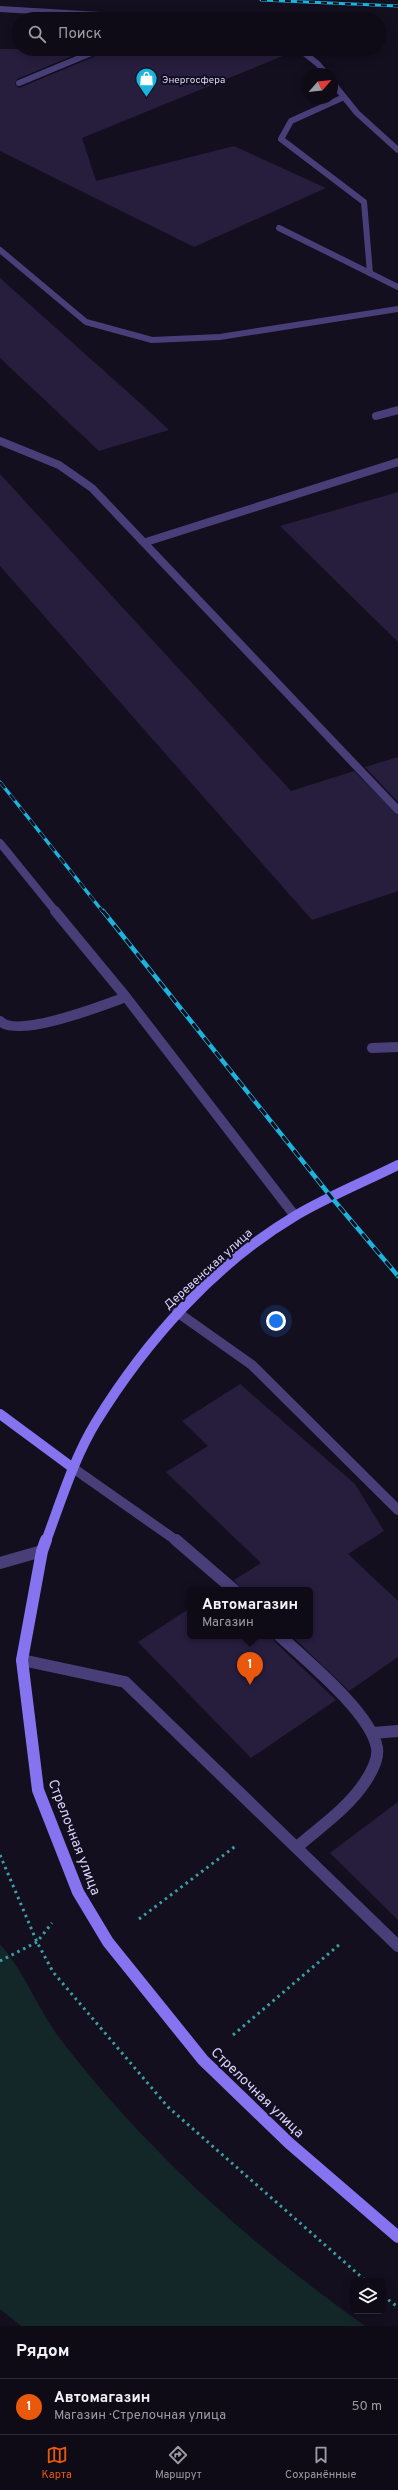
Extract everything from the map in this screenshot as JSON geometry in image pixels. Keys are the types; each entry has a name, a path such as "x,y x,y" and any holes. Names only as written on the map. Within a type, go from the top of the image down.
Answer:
{"main road":[{"name":"Деревенская улица","path":"73,1468 96,1422 177,1312 248,1248 295,1216 398,1165"},
{"path":"0,1414 73,1468"},
{"name":"Стрелочная улица","path":"73,1468 42,1551 22,1660 38,1790 78,1892 108,1942 203,2060 289,2143 398,2237"}],"lane":[{"path":"0,9 40,12"},
{"path":"19,83 84,56"},
{"path":"308,56 321,68"},
{"path":"338,90 357,113 398,150"},
{"path":"344,97 291,121 281,139 364,202 370,273"},
{"path":"279,228 398,287"},
{"path":"0,250 86,322 152,340 220,337 398,309"},
{"path":"376,416 398,410"},
{"path":"0,441 59,465 92,488 146,542 398,810"},
{"path":"146,542 398,462"},
{"path":"0,843 126,997 295,1216"},
{"path":"0,1021 3,1024 16,1028 60,1018 126,997"},
{"path":"372,1048 398,1046"},
{"path":"177,1312 252,1365 398,1510"},
{"path":"73,1468 154,1525 218,1574 231,1587"},
{"path":"0,1563 42,1551"},
{"path":"283,1639 358,1713 373,1733 378,1749 374,1765 365,1783 297,1847"},
{"path":"22,1660 125,1682 270,1820 398,1946"},
{"path":"373,1733 398,1731"}],"path":[{"path":"108,1942 270,1820"},
{"path":"0,1855 37,1942 53,1972 168,2108 363,2278"},
{"path":"0,1961 37,1942 78,1892"},
{"path":"203,2060 342,1943"},
{"path":"386,2298 398,2307"}],"green space":[{"path":"0,1944 23,1977 50,2025 58,2036 91,2077 162,2156 240,2228 323,2295 365,2326 21,2326 0,2309"}],"building":[{"path":"0,49 12,49 12,56 72,56 17,79 15,84 19,88 96,56 283,56 82,138 96,181 234,146 326,188 194,247 0,151"},
{"path":"0,278 169,430 99,451 0,358"},
{"path":"0,474 291,791 354,771 398,815 398,891 312,920 0,566"},
{"path":"398,492 398,642 280,526"},
{"path":"398,757 398,802 365,767"},
{"path":"240,1384 355,1484 384,1531 348,1554 398,1601 398,1657 349,1691 295,1639 313,1639 313,1587 240,1587 234,1580 261,1563 166,1472 208,1446 182,1421"},
{"path":"187,1610 187,1639 274,1639 336,1700 251,1758 138,1642"},
{"path":"398,1802 398,1920 330,1853"}],"railway":[{"path":"261,0 398,6"},
{"path":"0,782 103,912"},
{"path":"103,911 332,1198 398,1276"}],"place":[{"name":"Энергосфера","path":"147,98"},
{"name":"Автомагазин","path":"250,1685"}]}
